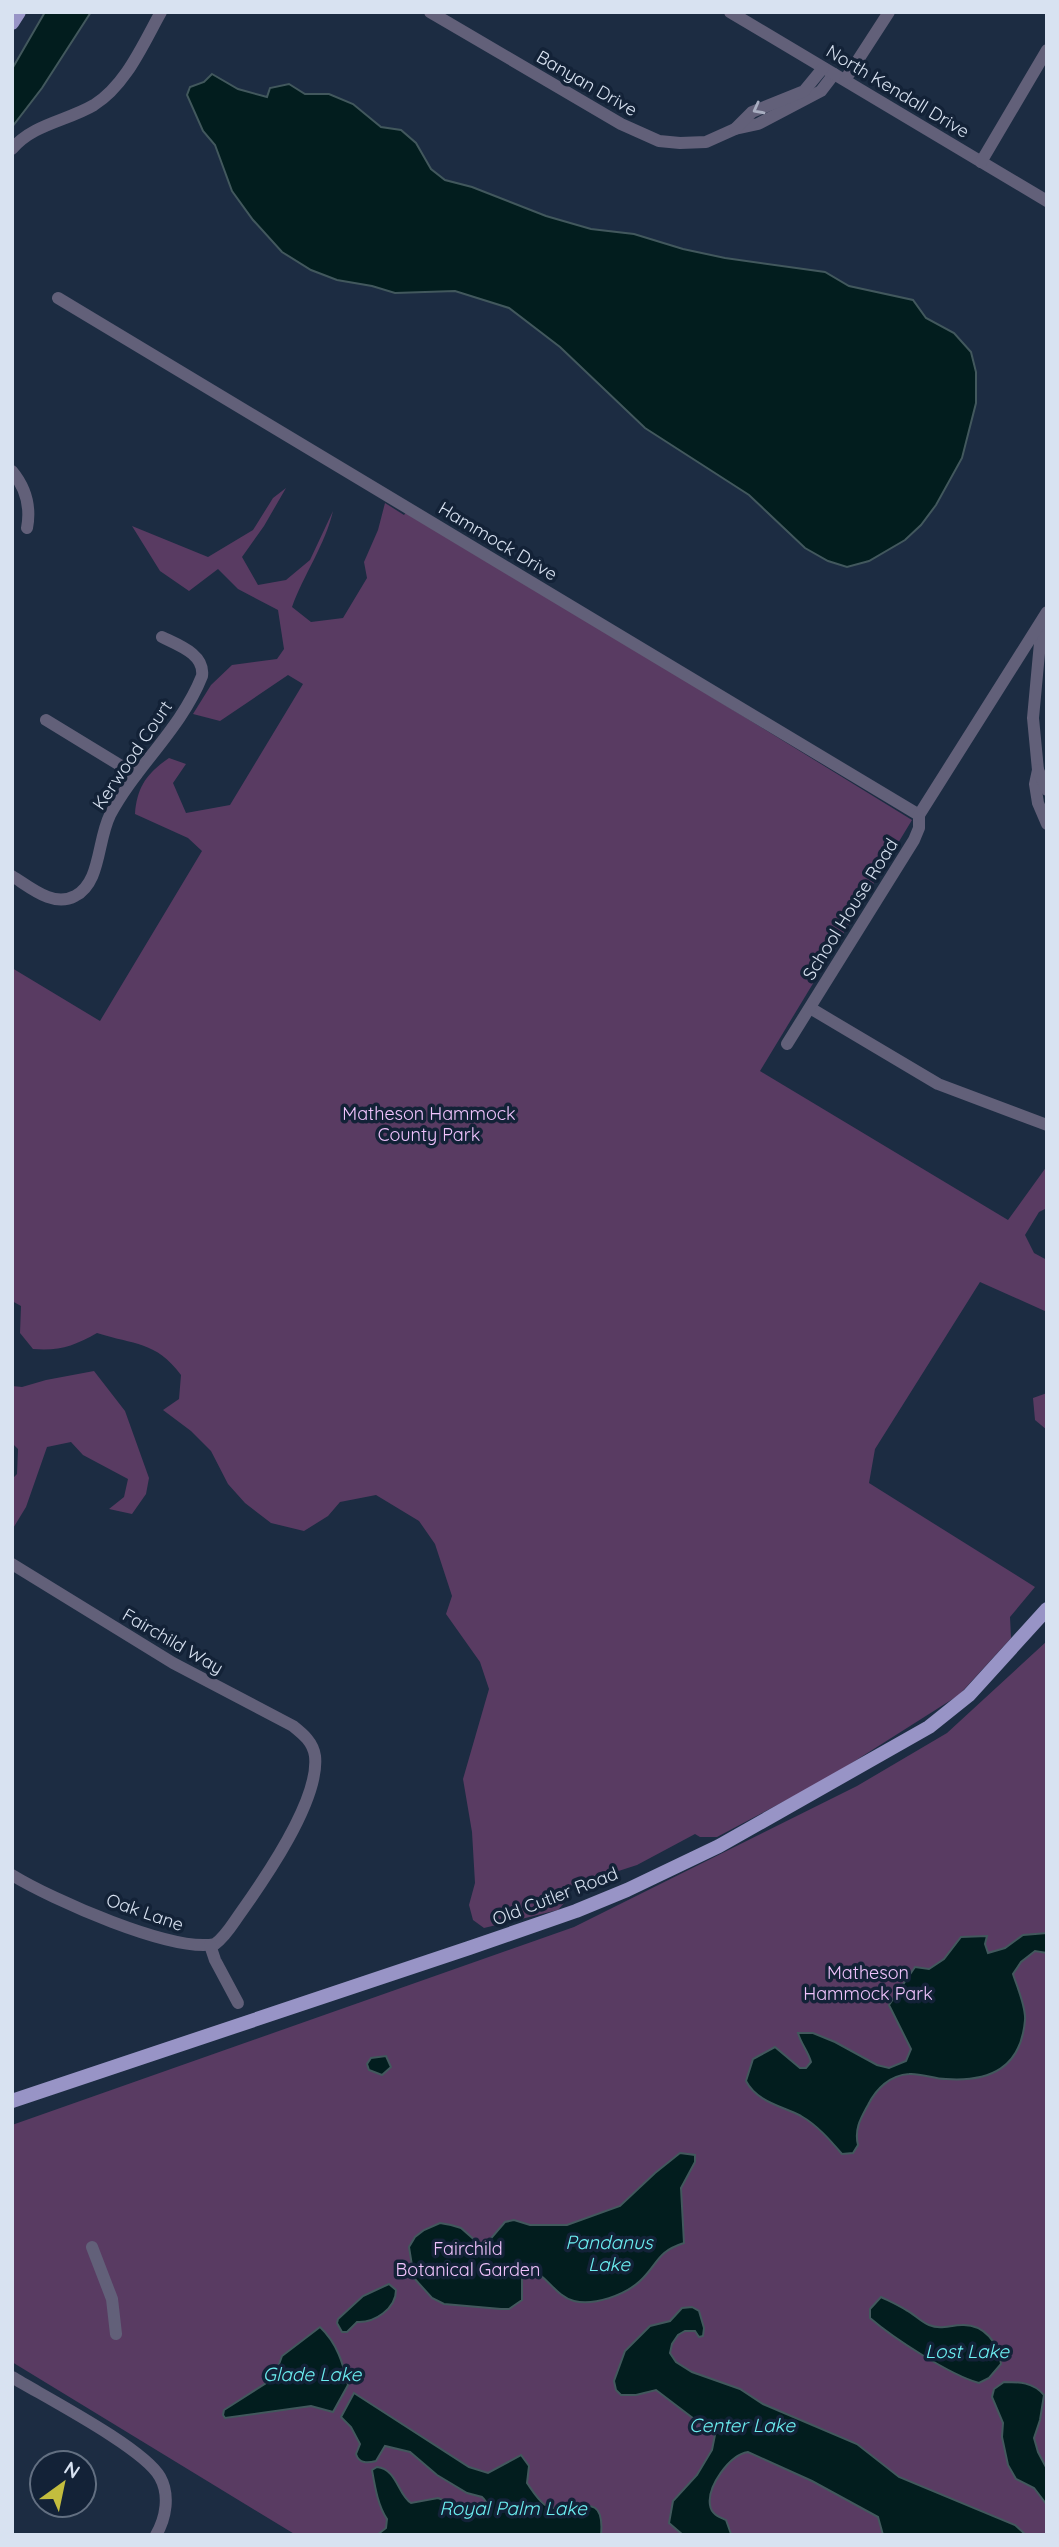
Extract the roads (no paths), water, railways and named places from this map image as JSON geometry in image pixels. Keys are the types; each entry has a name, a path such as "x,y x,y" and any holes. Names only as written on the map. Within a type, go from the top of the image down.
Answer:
{"main road":[{"path":"12,23 19,12"},
{"name":"Old Cutler Road","path":"12,2101 576,1911 719,1846 929,1727 969,1695 1047,1609"}],"street":[{"path":"12,149 36,130 82,111 101,99 125,74 161,12"},
{"name":"Banyan Drive","path":"430,12 582,102 650,138 668,142 700,143 735,129 758,124 819,93 889,12"},
{"name":"North Kendall Drive","path":"730,12 1047,201"},
{"path":"981,162 1047,50"},
{"name":"Hammock Drive","path":"58,298 919,815"},
{"path":"12,471 30,507 27,528"},
{"path":"1044,616 1033,709 1038,770 1047,790"},
{"name":"School House Road","path":"787,1044 914,840 919,828 919,815 1044,616"},
{"name":"Kerwood Court","path":"12,876 51,898 65,899 86,889 93,877 109,817 136,775 176,723 196,688 202,670 195,656 162,637"},
{"path":"46,720 136,775"},
{"path":"1038,770 1035,775 1036,794 1047,824"},
{"path":"810,1007 938,1084 1047,1125"},
{"name":"Fairchild Way","path":"12,1564 173,1663 293,1727 309,1740 313,1749 314,1772 310,1788 289,1835 274,1863 221,1940 210,1945"},
{"name":"Oak Lane","path":"12,1875 48,1895 142,1932 178,1943 210,1945"},
{"path":"210,1945 238,2003"},
{"path":"92,2247 112,2299 116,2334"},
{"path":"12,2376 141,2456 160,2477 166,2500 161,2533"}],"water":[{"path":"45,12 91,12 42,88 12,127 12,69"},
{"path":"212,74 238,89 267,97 270,88 289,84 305,94 329,94 353,104 381,127 401,130 416,143 431,169 445,180 472,187 546,216 591,229 634,234 725,258 825,272 849,286 913,300 926,318 954,333 971,352 976,372 976,403 962,458 936,505 905,540 869,561 847,567 828,561 805,548 749,495 645,428 560,347 509,308 455,291 395,293 337,280 311,270 282,252 253,220 232,191 215,145 203,131 187,95 190,87 204,82"},
{"path":"1047,1933 1047,1953 1035,1951 1021,1962 1013,1974 1023,2003 1025,2020 1017,2050 1010,2061 1000,2069 976,2078 941,2079 909,2074 890,2080 875,2094 863,2114 858,2129 858,2145 853,2153 842,2154 812,2124 801,2116 763,2099 746,2081 753,2059 775,2047 800,2068 806,2068 811,2062 798,2033 813,2033 877,2065 889,2068 906,2061 911,2049 889,2005 915,1967 929,1969 944,1959 961,1937 987,1936 985,1944 988,1953 1005,1948 1023,1935"},
{"path":"386,2056 391,2067 382,2075 369,2070 367,2064 371,2058"},
{"name":"Pandanus Lake","path":"680,2153 695,2155 695,2162 681,2188 684,2243 668,2250 640,2281 618,2295 600,2301 574,2301 562,2295 542,2276 531,2270 522,2274 522,2300 509,2309 501,2309 444,2304 432,2298 414,2278 409,2247 415,2237 424,2230 440,2223 451,2225 461,2228 478,2243 487,2243 505,2222 514,2220 530,2225 567,2225 620,2206"},
{"path":"389,2284 396,2290 388,2309 370,2320 357,2322 347,2332 342,2332 337,2323 338,2319 363,2296"},
{"name":"Lost Lake","path":"881,2297 926,2324 942,2327 962,2325 983,2331 994,2342 1001,2364 989,2378 979,2383 938,2364 870,2318 870,2309"},
{"name":"Center Lake","path":"692,2307 699,2311 704,2328 703,2336 699,2337 695,2331 685,2331 678,2335 670,2353 676,2362 692,2372 740,2389 763,2404 857,2444 899,2477 1015,2525 1026,2535 883,2535 878,2517 812,2481 748,2452 727,2465 716,2481 710,2498 712,2511 726,2520 731,2534 683,2535 669,2523 673,2501 697,2475 712,2450 715,2435 656,2390 636,2395 621,2395 616,2390 614,2381 625,2351 650,2326 670,2321 682,2308"},
{"name":"Glade Lake","path":"320,2327 338,2354 348,2385 333,2412 311,2406 225,2418 224,2410 274,2378 282,2356"},
{"path":"1004,2382 1030,2385 1044,2395 1034,2438 1047,2469 1047,2505 1034,2488 1016,2479 1008,2465 1002,2437 1003,2423 992,2397 994,2389"},
{"name":"Royal Palm Lake","path":"354,2393 469,2467 488,2473 521,2455 529,2466 527,2483 545,2505 554,2508 592,2506 598,2510 601,2519 601,2535 377,2535 386,2528 387,2519 374,2483 372,2470 377,2467 389,2472 411,2503 438,2498 483,2515 487,2506 482,2497 467,2493 437,2475 410,2452 385,2446 376,2461 359,2460 356,2454 360,2444 351,2427 341,2417"}],"park label":[{"name":"Matheson Hammock County Park","path":"429,1123"},
{"name":"Matheson Hammock Park","path":"868,1982"},
{"name":"Fairchild Botanical Garden","path":"468,2258"}]}
